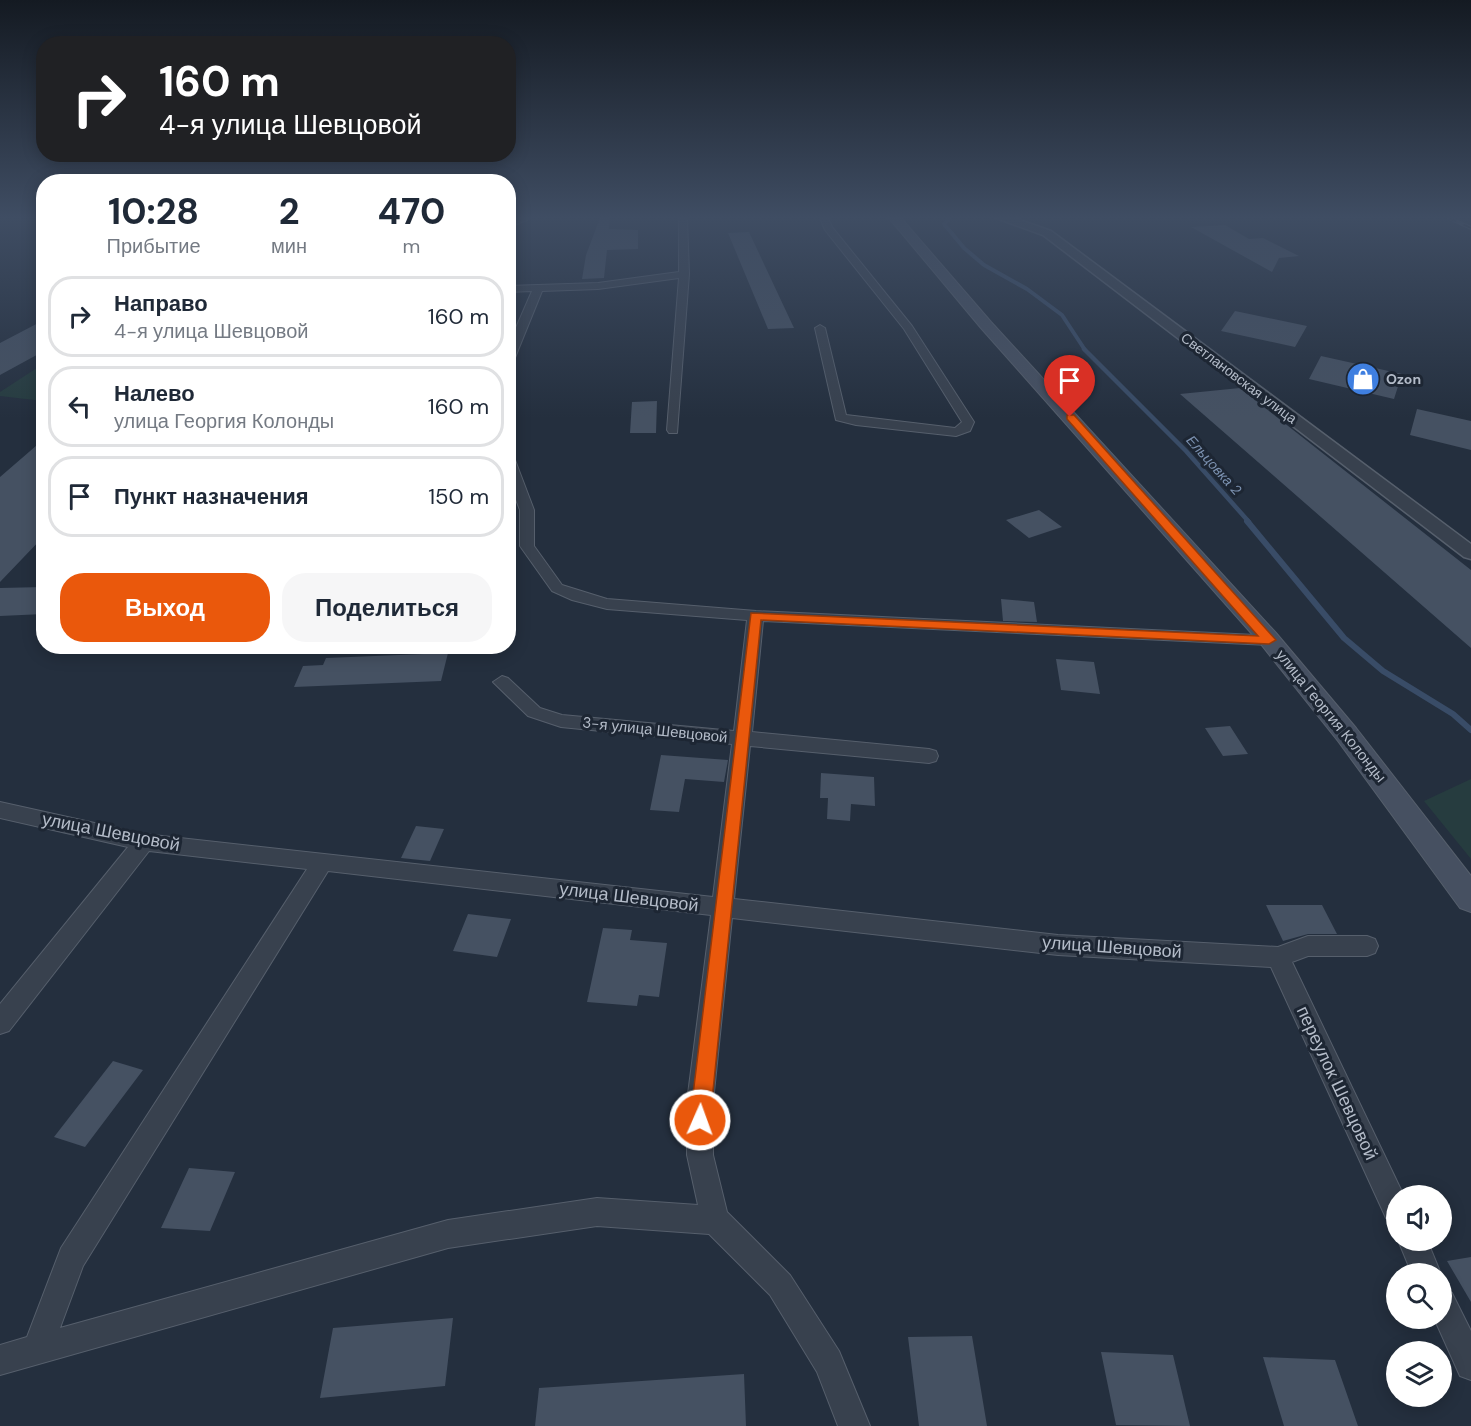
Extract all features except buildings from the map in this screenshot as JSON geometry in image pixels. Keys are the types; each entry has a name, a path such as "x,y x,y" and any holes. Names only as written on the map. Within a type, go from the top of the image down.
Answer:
{"main road":[{"name":"улица Георгия Колонды","path":"950,285 1269,640 1376,771 1471,899"}],"street":[{"path":"516,289 608,285"},
{"path":"673,430 683,285"},
{"path":"820,328 840,417 856,421 956,432 966,428 968,422 908,328 873,285"},
{"name":"Светлановская улица","path":"1115,285 1471,553"},
{"path":"516,341 538,289"},
{"path":"516,481 527,510 527,546 557,588 578,597 607,604 756,616 1076,633 1269,640"},
{"path":"756,616 700,1102 700,1155 715,1220 780,1285 828,1362 854,1426"},
{"name":"3-я улица Шевцовой","path":"502,682 534,712 561,721 929,756"},
{"name":"улица Шевцовой","path":"0,810 144,842 1058,945 1278,957 1308,946 1367,946"},
{"path":"0,1023 144,842"},
{"path":"37,1351 71,1258 323,861"},
{"name":"переулок Шевцовой","path":"1278,957 1386,1187"},
{"path":"0,1360 448,1234 597,1212 715,1220"},
{"path":"1452,1324 1471,1365"}],"green space":[{"path":"36,369 36,400 0,396 0,392"},
{"path":"1471,779 1471,859 1424,801"}],"waterway":[{"name":"Ельцовка 2","path":"1019,285 1062,315 1085,350"},
{"name":"Ельцовка 2","path":"1085,350 1186,451 1249,522"},
{"name":"Ельцовка 2","path":"1247,521 1344,638 1383,671 1453,714 1471,730"}],"place":[{"name":"Ozon","path":"1363,379"}],"route":[{"path":"700,1120 700,1102 756,616 1076,633 1269,640 1070,417"}]}
